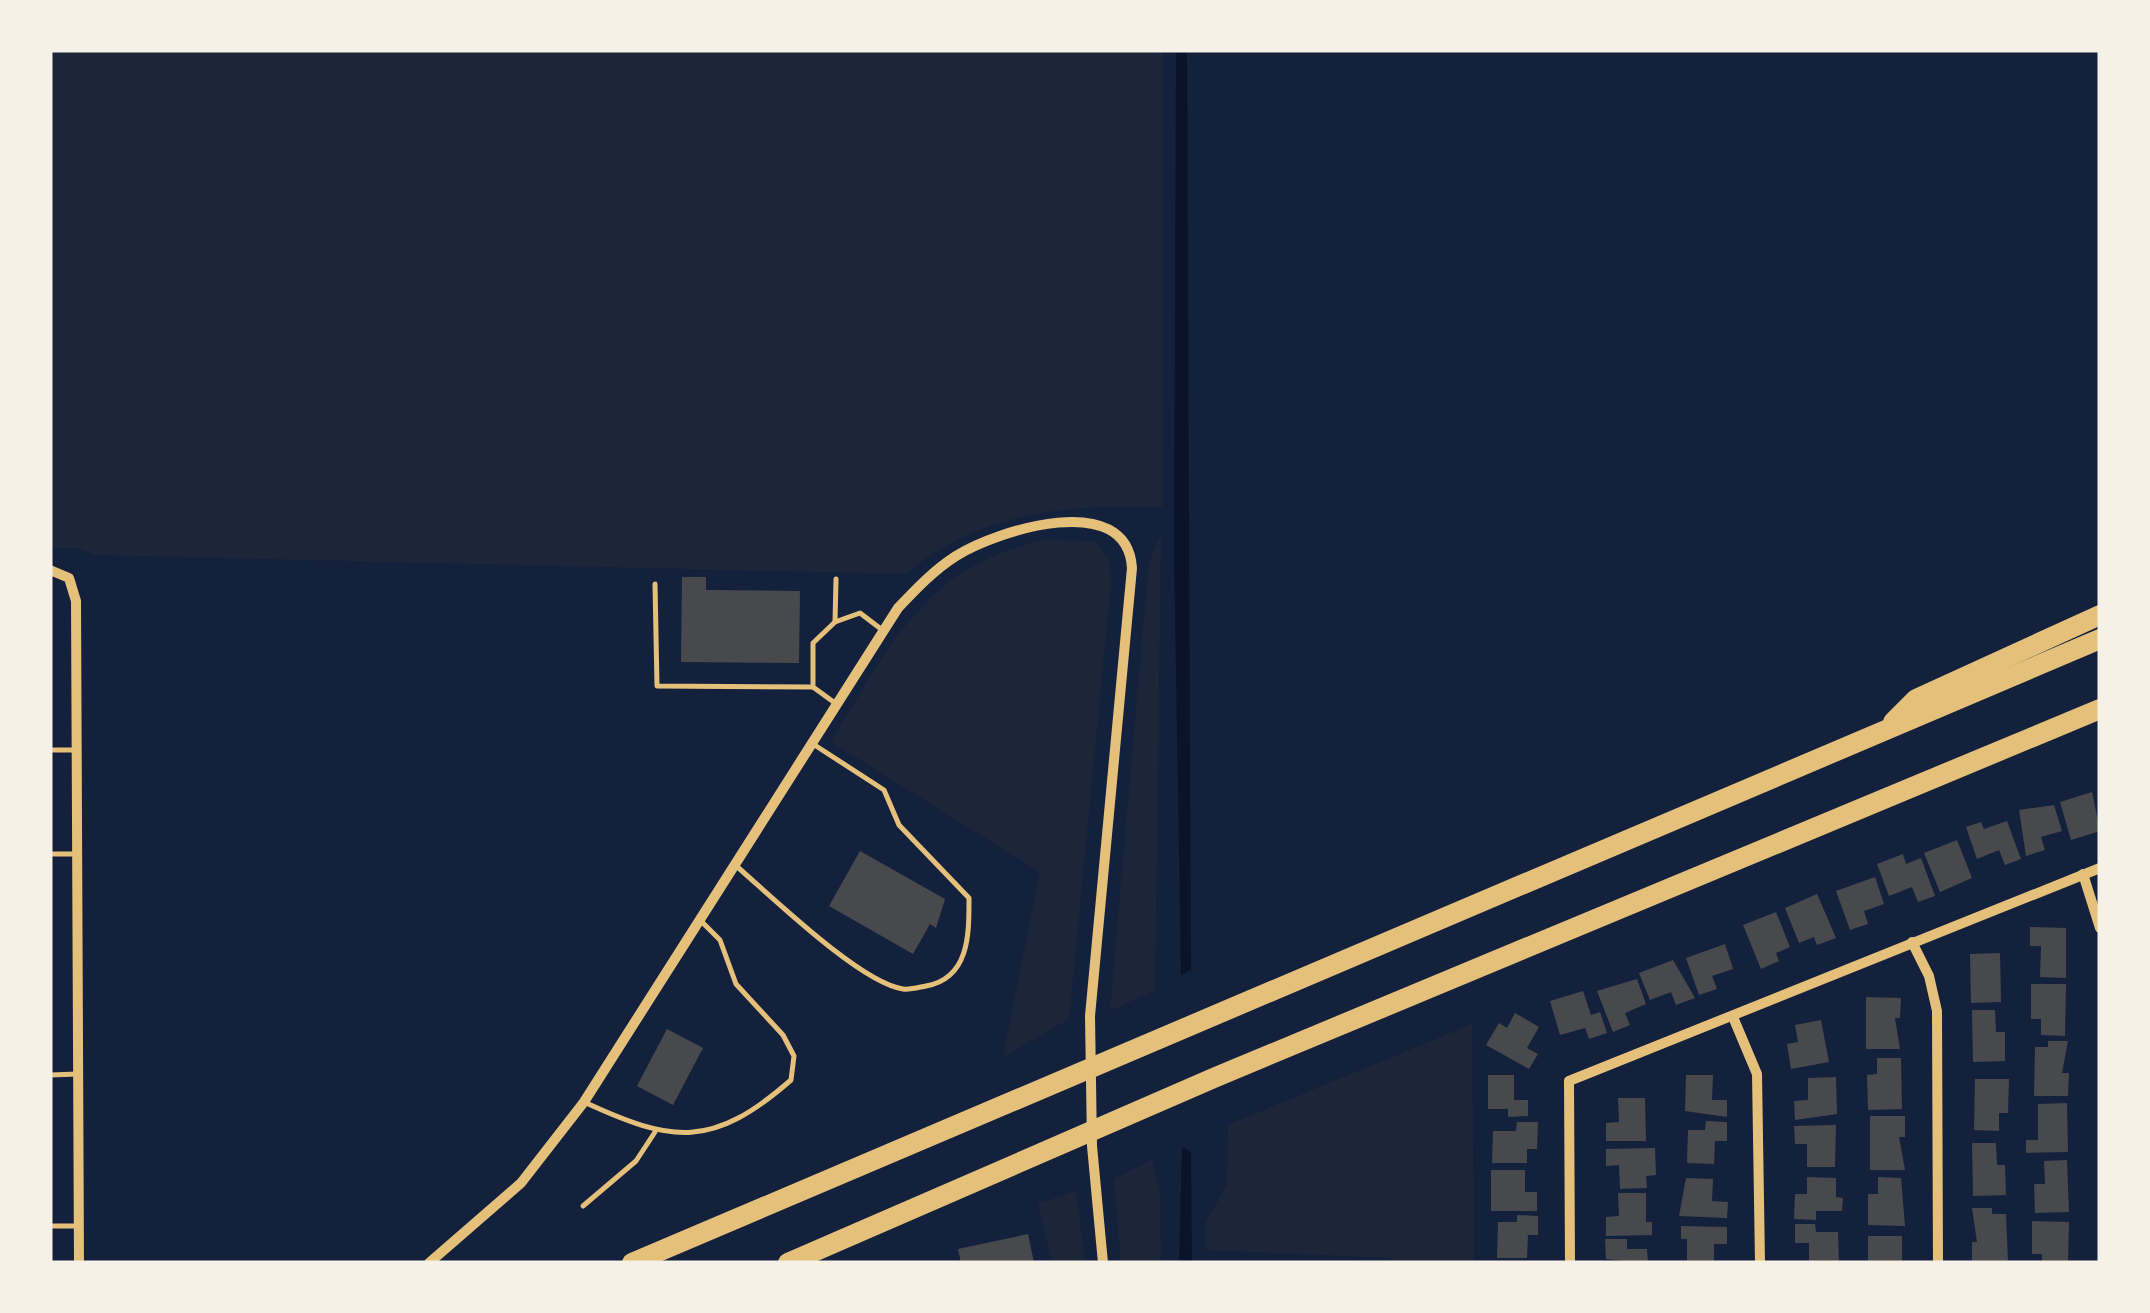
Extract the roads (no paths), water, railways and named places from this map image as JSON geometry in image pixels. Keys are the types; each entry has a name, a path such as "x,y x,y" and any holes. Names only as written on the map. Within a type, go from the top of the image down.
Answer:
{"highway":[{"path":"1884,730 1916,698 2100,616"},
{"path":"632,1263 2100,639"},
{"path":"788,1263 1216,1077 2099,709"}],"street":[{"path":"429,1263 521,1182 584,1102 881,629 932,573 983,542 1060,524 1101,524 1121,534 1131,554 1132,568 1090,1016 1094,1189 1103,1263"},
{"path":"50,570 69,578 76,601 79,1263"},
{"path":"1570,1263 1569,1081 2100,868"},
{"path":"2083,874 2100,928"},
{"path":"1912,942 1930,976 1937,1011 1938,1263"},
{"path":"1733,1016 1757,1074 1760,1263"}],"lane":[{"path":"835,622 836,579"},
{"path":"655,584 657,686 813,687 835,703"},
{"path":"813,687 813,643 835,622 860,613 881,629"},
{"path":"734,864 823,940 872,975 904,990 937,984 958,968 970,937 969,898 899,825 884,790 810,742"},
{"path":"50,750 76,750"},
{"path":"50,854 76,854"},
{"path":"584,1102 655,1132 684,1136 710,1130 770,1099 790,1080 794,1056 783,1034 736,984 720,940 698,918"},
{"path":"50,1074 78,1074"},
{"path":"583,1206 636,1162 655,1132"},
{"path":"50,1226 78,1226"}]}
